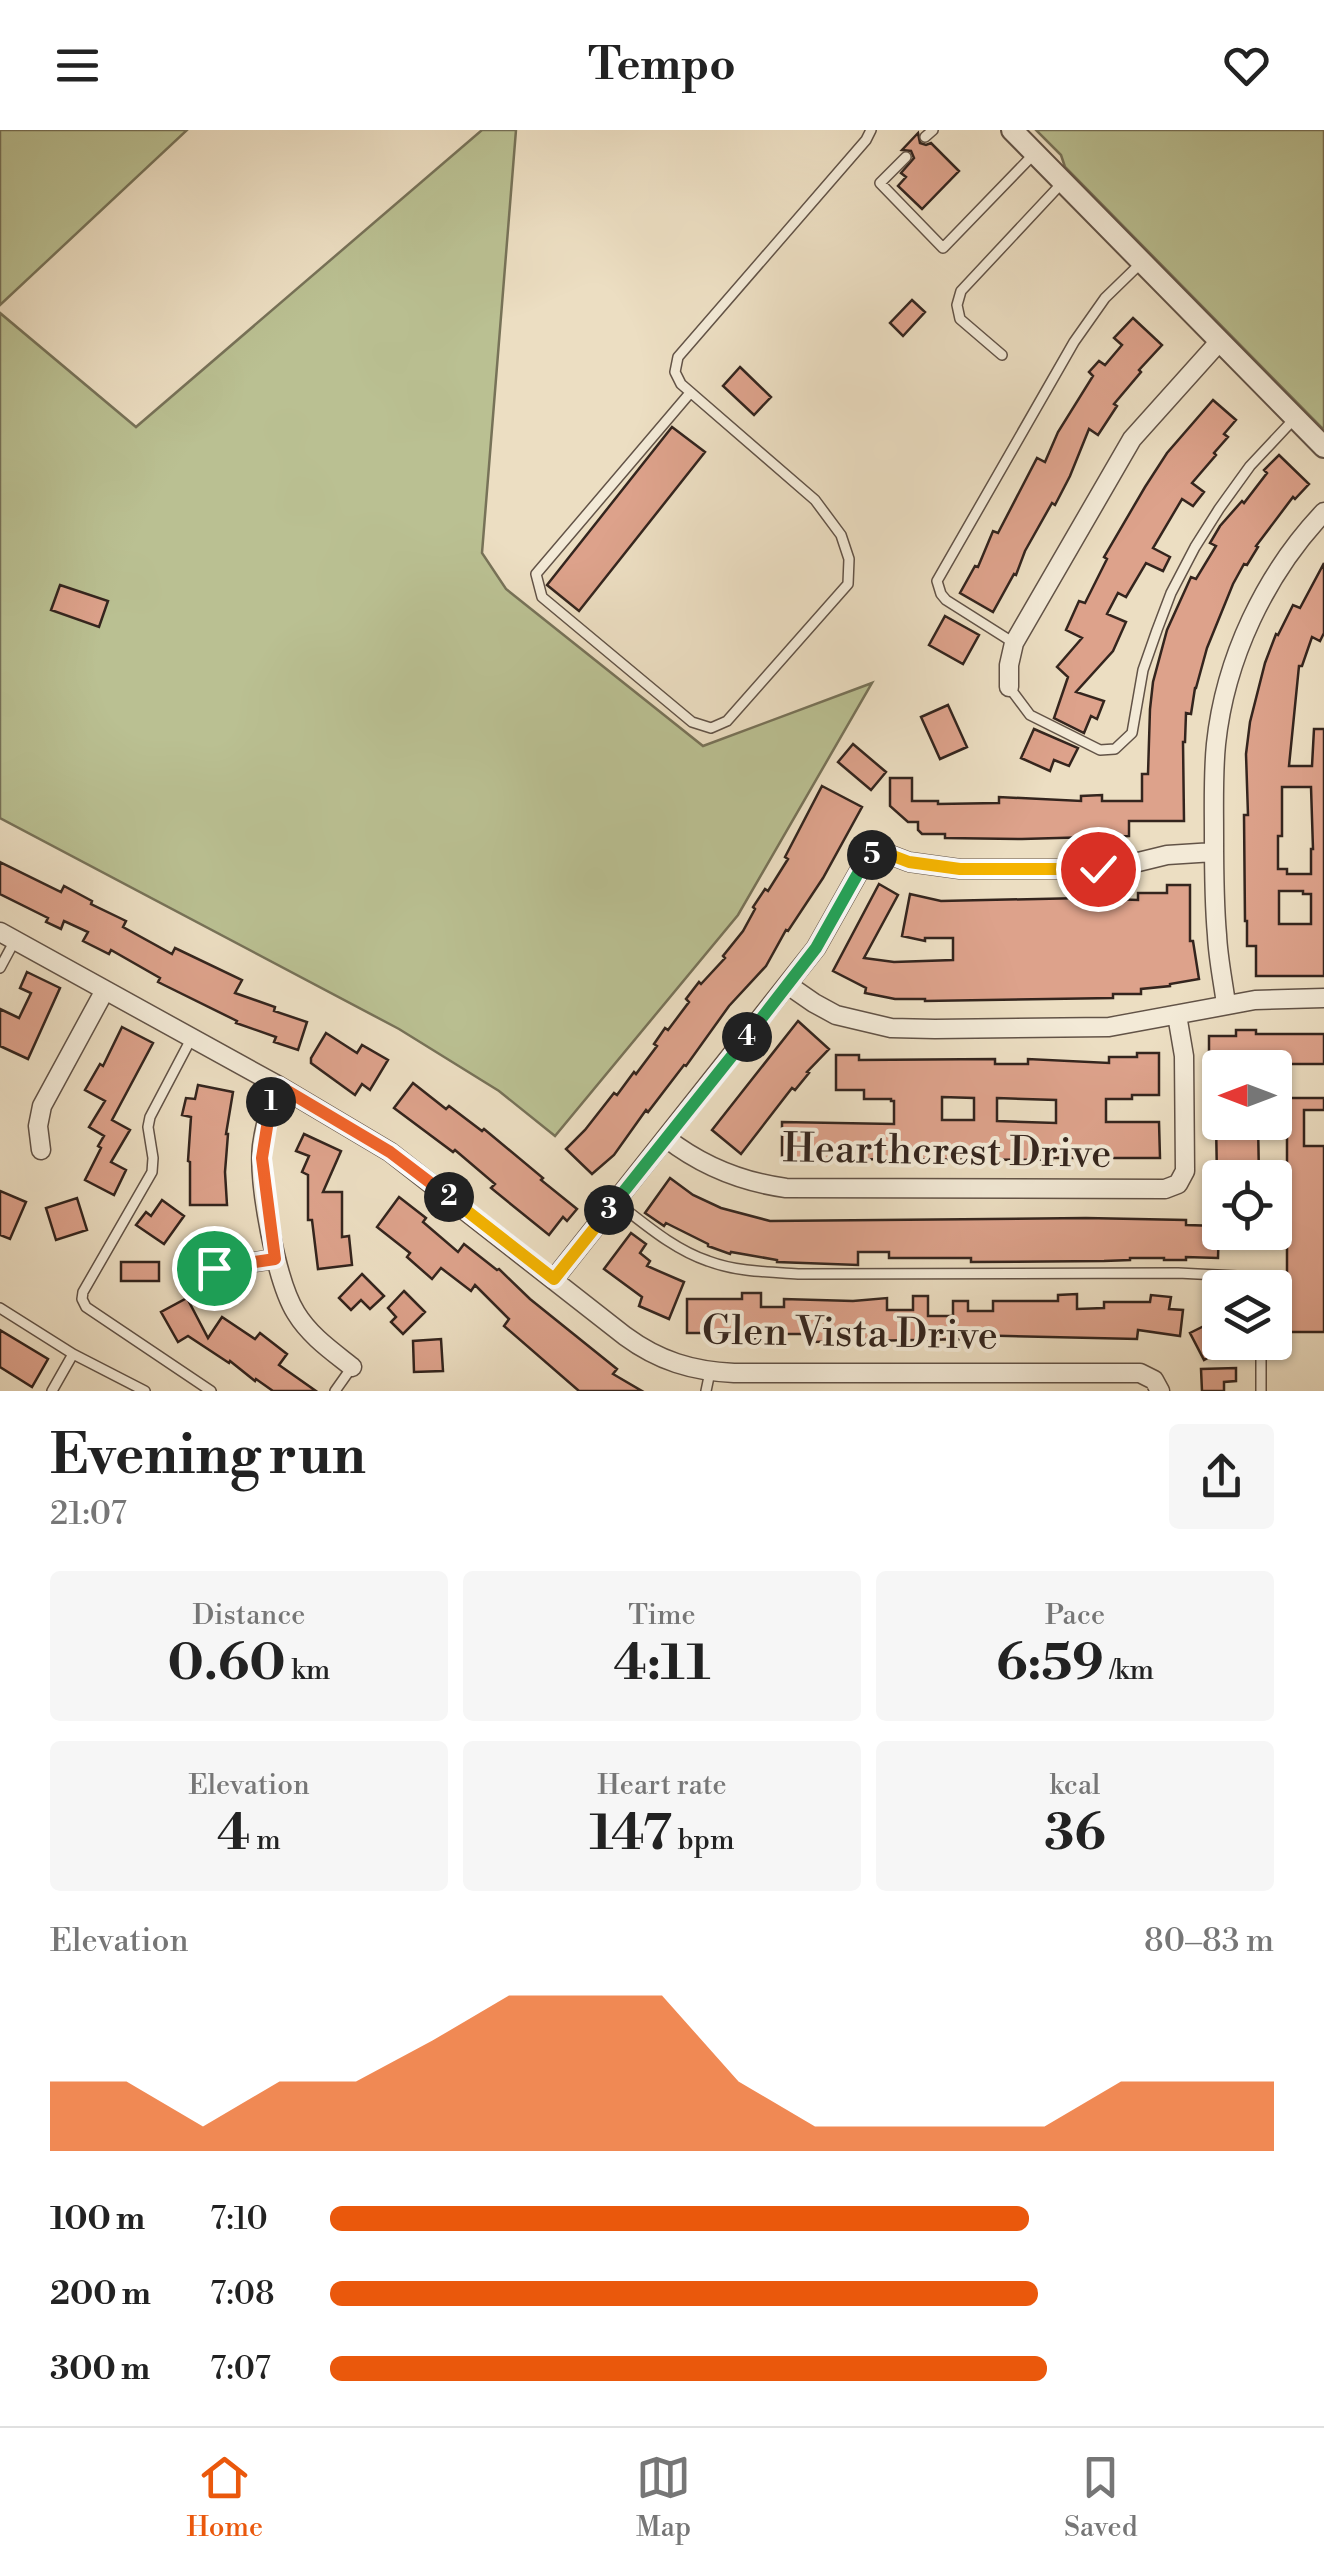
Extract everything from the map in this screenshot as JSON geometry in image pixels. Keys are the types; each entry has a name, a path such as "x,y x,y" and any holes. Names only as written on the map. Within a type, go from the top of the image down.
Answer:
{"street":[{"path":"1012,130 1324,446"},
{"path":"1009,688 1008,665 1014,643 1132,439 1219,342"},
{"path":"1226,1004 1217,938 1214,852 1216,744 1228,682 1260,602 1282,563 1324,512"},
{"path":"554,1279 816,948 861,868 874,854 960,869 1098,869 1168,855 1214,852"},
{"name":"Glen Vista Drive","path":"8,936 390,1152 643,1350 708,1382 1088,1380 1140,1373 1154,1380 1160,1391"},
{"path":"788,985 836,1015 891,1028 1110,1027 1226,1004 1324,998"},
{"path":"41,1150 38,1126 42,1106 106,990"},
{"name":"Hearthcrest Drive","path":"666,1138 696,1159 736,1178 786,1188 1165,1189 1178,1184 1185,1171 1185,1077 1177,1014"},
{"path":"279,1086 270,1106 262,1158 275,1259 295,1312 319,1342 352,1367"},
{"path":"214,1268 275,1259"}],"lane":[{"path":"690,393 536,574 542,597 692,722 711,728 727,722 848,584 849,559 841,535 815,500 680,384 676,372 678,357 871,130"},
{"path":"906,156 880,183 942,248 1035,154"},
{"path":"1002,355 960,318 958,297 1063,182"},
{"path":"1014,643 946,600 937,581 1074,342 1105,298 1141,262"},
{"path":"1009,688 1030,715 1100,750 1115,749 1132,733 1148,656 1171,593 1196,547 1250,466 1296,418"},
{"path":"0,968 8,936"},
{"path":"192,1038 150,1117 152,1172 114,1234 82,1299 86,1306 211,1391"},
{"path":"615,1202 694,1256 751,1271 1202,1274"},
{"path":"0,1308 73,1354 144,1391"},
{"path":"52,1391 73,1354"},
{"path":"1261,1360 1261,1391"},
{"path":"334,1391 352,1367"}],"green space":[{"path":"0,130 187,130 0,305"},
{"path":"482,130 516,130 482,553 506,589 703,746 872,683 738,915 555,1136 499,1091 399,1029 0,818 0,313 136,427"},
{"path":"1036,130 1324,130 1324,430 1065,167 1061,155"}],"building":[{"path":"918,133 920,143 931,143 959,171 922,209 898,186 906,177 901,173 914,158 911,151 902,150"},
{"path":"912,300 925,312 903,336 890,323"},
{"path":"1133,318 1162,345 1114,404 1117,406 1098,435 1089,429 1055,505 1052,503 993,612 960,593 975,566 978,567 993,531 998,533 1037,458 1045,462 1058,432 1093,376 1089,372 1099,361 1105,365 1122,345 1114,338"},
{"path":"740,367 771,397 754,415 723,386"},
{"path":"1213,400 1236,420 1224,434 1228,437 1216,455 1192,483 1204,492 1193,506 1182,499 1153,548 1170,557 1163,571 1146,563 1126,597 1118,593 1107,614 1126,622 1113,651 1076,692 1104,701 1097,719 1091,716 1084,733 1054,718 1068,677 1057,667 1082,638 1066,630 1079,601 1085,603 1107,559 1104,557 1145,487 1167,453"},
{"path":"672,427 705,452 579,611 547,585"},
{"path":"1279,455 1309,484 1293,497 1256,546 1247,565 1244,564 1207,648 1191,714 1186,713 1184,821 1129,821 1129,836 945,838 945,834 922,834 918,822 908,822 890,806 890,778 912,778 912,801 938,804 999,803 999,797 1081,801 1081,796 1102,795 1102,801 1142,801 1142,774 1148,774 1153,682 1167,630 1191,577 1196,579 1216,546 1210,543 1220,526 1244,503 1267,473 1264,470"},
{"path":"1324,563 1324,633 1320,641 1312,637 1299,666 1289,766 1312,766 1314,729 1324,729 1324,976 1256,976 1256,946 1247,946 1245,921 1246,754 1265,663 1293,605 1300,608","holes":["1282,787 1311,787 1311,874 1287,874 1287,869 1278,869","1279,891 1311,894 1311,924 1279,924"]},
{"path":"60,585 108,601 99,627 51,610"},
{"path":"945,616 979,635 963,664 929,645"},
{"path":"948,705 967,747 940,759 921,717"},
{"path":"1034,729 1078,748 1069,766 1054,760 1050,771 1021,758"},
{"path":"853,744 886,772 871,790 838,762"},
{"path":"822,786 862,807 823,878 766,966 729,1006 614,1155 592,1174 566,1149 614,1093 617,1095 636,1074 665,1028 668,1030 689,1002 686,999 699,982 725,958 753,907 788,859 785,857"},
{"path":"0,862 61,892 64,886 126,921 123,927 172,954 175,948 242,980 235,993 307,1022 298,1050 274,1042 276,1037 236,1023 158,982 160,978 111,950 109,954 83,941 88,932 64,921 61,929 46,922 48,918 0,894"},
{"path":"879,884 898,895 864,958 894,962 953,960 953,938 925,941 902,936 910,894 941,901 1138,900 1138,893 1167,893 1167,885 1190,885 1190,941 1199,979 1141,989 1141,994 1113,994 1113,998 925,1001 865,993 866,988 833,971"},
{"path":"27,972 60,988 28,1059 0,1046 0,1009 19,1018 31,993 20,988"},
{"path":"798,1021 829,1049 795,1090 792,1088 741,1154 712,1130"},
{"path":"122,1027 153,1043 112,1120 130,1130 111,1162 126,1170 114,1195 85,1180 104,1136 89,1127 105,1101 85,1090 100,1064 103,1066"},
{"path":"1236,1030 1256,1030 1256,1034 1324,1034 1324,1064 1292,1064 1292,1050 1209,1050 1209,1036 1236,1036"},
{"path":"326,1033 357,1053 362,1045 388,1060 370,1090 362,1084 355,1095 311,1063"},
{"path":"1137,1053 1159,1053 1159,1095 1106,1099 1106,1122 1159,1122 1160,1158 782,1159 782,1122 894,1124 891,1099 864,1099 864,1090 836,1090 836,1055 859,1055 859,1060 995,1059 995,1064 1028,1064 1028,1059 1109,1063 1109,1057 1137,1057","holes":["942,1097 974,1098 974,1120 942,1120","997,1098 1056,1100 1056,1123 997,1121"]},
{"path":"413,1083 446,1109 449,1106 484,1129 577,1209 567,1221 563,1217 549,1235 491,1188 495,1184 455,1150 394,1108"},
{"path":"198,1085 233,1092 226,1134 227,1205 190,1205 191,1117 182,1115 186,1098 195,1099"},
{"path":"1292,1098 1324,1098 1324,1110 1304,1110 1304,1146 1324,1146 1324,1332 1292,1332 1292,1270 1287,1270 1287,1250 1292,1250 1292,1160 1287,1160 1287,1140 1292,1140"},
{"path":"304,1134 341,1151 323,1192 342,1192 342,1237 349,1236 352,1265 318,1269 312,1220 308,1220 308,1175 302,1172 309,1156 296,1151"},
{"path":"1216,1140 1258,1140 1259,1160 1217,1160"},
{"path":"670,1178 721,1208 770,1221 1186,1220 1186,1225 1202,1225 1202,1250 1218,1250 1218,1258 971,1262 971,1258 889,1258 889,1252 858,1252 858,1265 777,1262 708,1246 645,1213"},
{"path":"0,1191 26,1202 10,1239 0,1235"},
{"path":"399,1197 426,1218 423,1222 458,1252 464,1244 499,1269 617,1369 613,1374 642,1391 579,1391 504,1326 509,1319 475,1285 471,1291 441,1268 432,1279 407,1257 410,1253 377,1227"},
{"path":"77,1198 87,1230 56,1240 46,1208"},
{"path":"162,1200 184,1216 164,1244 136,1225 146,1212 151,1216"},
{"path":"631,1233 646,1244 640,1253 650,1261 647,1266 684,1282 669,1319 639,1306 642,1297 604,1269"},
{"path":"121,1262 159,1262 159,1281 121,1281"},
{"path":"362,1274 384,1296 370,1309 361,1300 351,1310 339,1298"},
{"path":"404,1291 425,1312 403,1334 391,1322 396,1317 388,1308"},
{"path":"742,1293 761,1293 761,1307 784,1307 784,1299 887,1298 887,1310 913,1310 913,1296 928,1296 928,1316 953,1316 953,1301 968,1301 968,1311 993,1311 993,1301 1058,1301 1058,1295 1077,1294 1077,1309 1104,1308 1104,1302 1150,1302 1151,1295 1171,1297 1169,1309 1183,1310 1180,1336 1138,1330 1137,1339 968,1335 968,1339 809,1342 809,1334 728,1339 728,1333 687,1333 687,1299 742,1299"},
{"path":"187,1298 208,1338 222,1317 255,1339 260,1333 287,1354 279,1365 316,1391 273,1391 188,1336 178,1342 161,1312"},
{"path":"1202,1327 1202,1356 1190,1333"},
{"path":"0,1330 48,1359 32,1387 0,1367"},
{"path":"441,1339 443,1371 414,1372 413,1341"},
{"path":"1236,1368 1236,1381 1224,1382 1224,1391 1202,1391 1201,1369"}],"route":[{"path":"214,1268 275,1259 262,1146 270,1106 279,1086 390,1152 554,1279 816,948 861,868 874,854 960,869 1098,869"}]}
